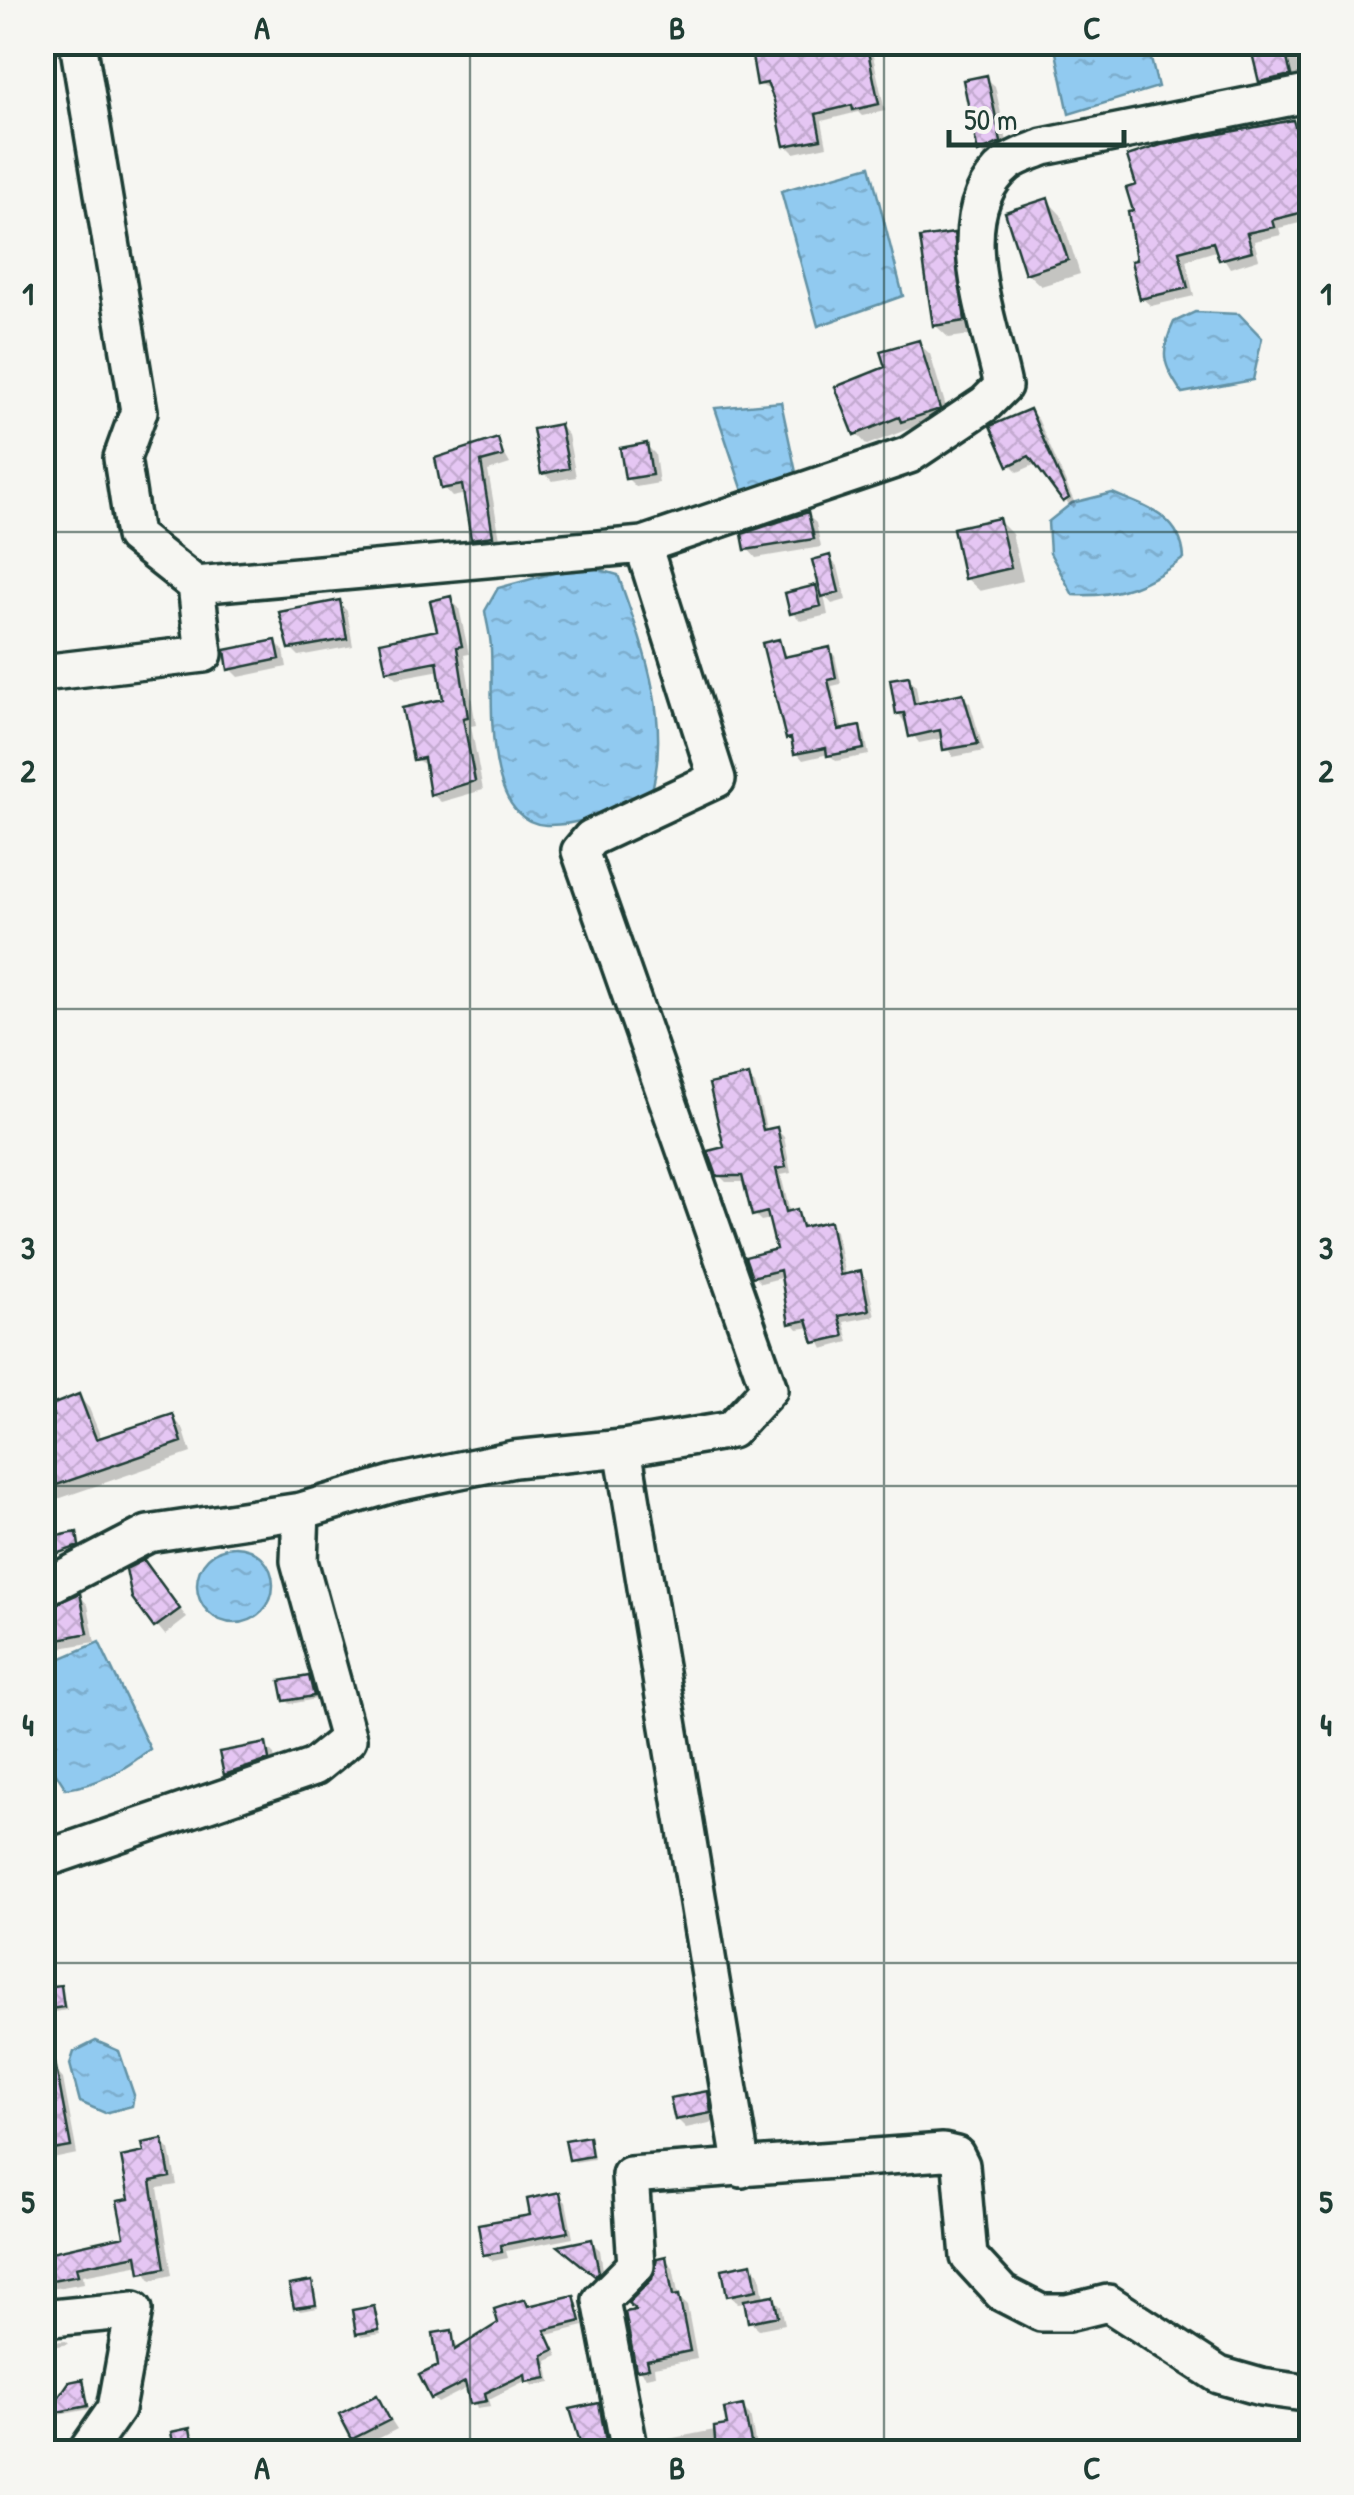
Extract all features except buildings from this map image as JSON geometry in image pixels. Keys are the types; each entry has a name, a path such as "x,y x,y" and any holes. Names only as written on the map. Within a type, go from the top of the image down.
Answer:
{"street":[{"path":"78,42 139,411 122,458 134,536 196,585 643,545 909,455 984,404 1003,386 975,230 979,202 1007,164 1042,147 1312,93"},
{"path":"42,1589 148,1534 301,1512 396,1483 514,1459 622,1448 731,1430 770,1389 580,852 592,838 717,779 711,749 643,545"},
{"path":"42,673 204,654 196,585"},
{"path":"622,1448 742,2169"},
{"path":"42,1860 314,1767 348,1739 299,1561 301,1512"},
{"path":"630,2452 601,2300 636,2265 630,2176 943,2152 956,2155 961,2165 969,2257 1002,2293 1041,2313 1068,2314 1108,2303 1218,2375 1261,2387 1312,2394"},
{"path":"42,2319 134,2310 116,2410 86,2452"}],"water":[{"path":"1054,43 1147,43 1158,87 1069,114"},
{"path":"870,166 903,296 818,326 781,191"},
{"path":"1195,312 1239,314 1262,338 1253,380 1182,393 1167,366 1166,343 1174,322"},
{"path":"781,402 797,477 747,503 715,408"},
{"path":"1112,493 1149,509 1169,523 1184,558 1132,587 1104,594 1073,595 1050,553 1048,522 1072,503"},
{"path":"583,565 618,575 652,684 657,713 656,769 650,797 586,820 546,825 525,818 510,802 500,779 492,723 491,644 485,611 498,588"},
{"path":"235,1547 262,1558 273,1585 262,1612 235,1623 208,1612 197,1585 208,1558"},
{"path":"99,1642 150,1749 111,1775 66,1789 43,1753 43,1666"},
{"path":"96,2041 119,2051 134,2095 132,2106 105,2113 80,2102 70,2064 74,2052"}]}
